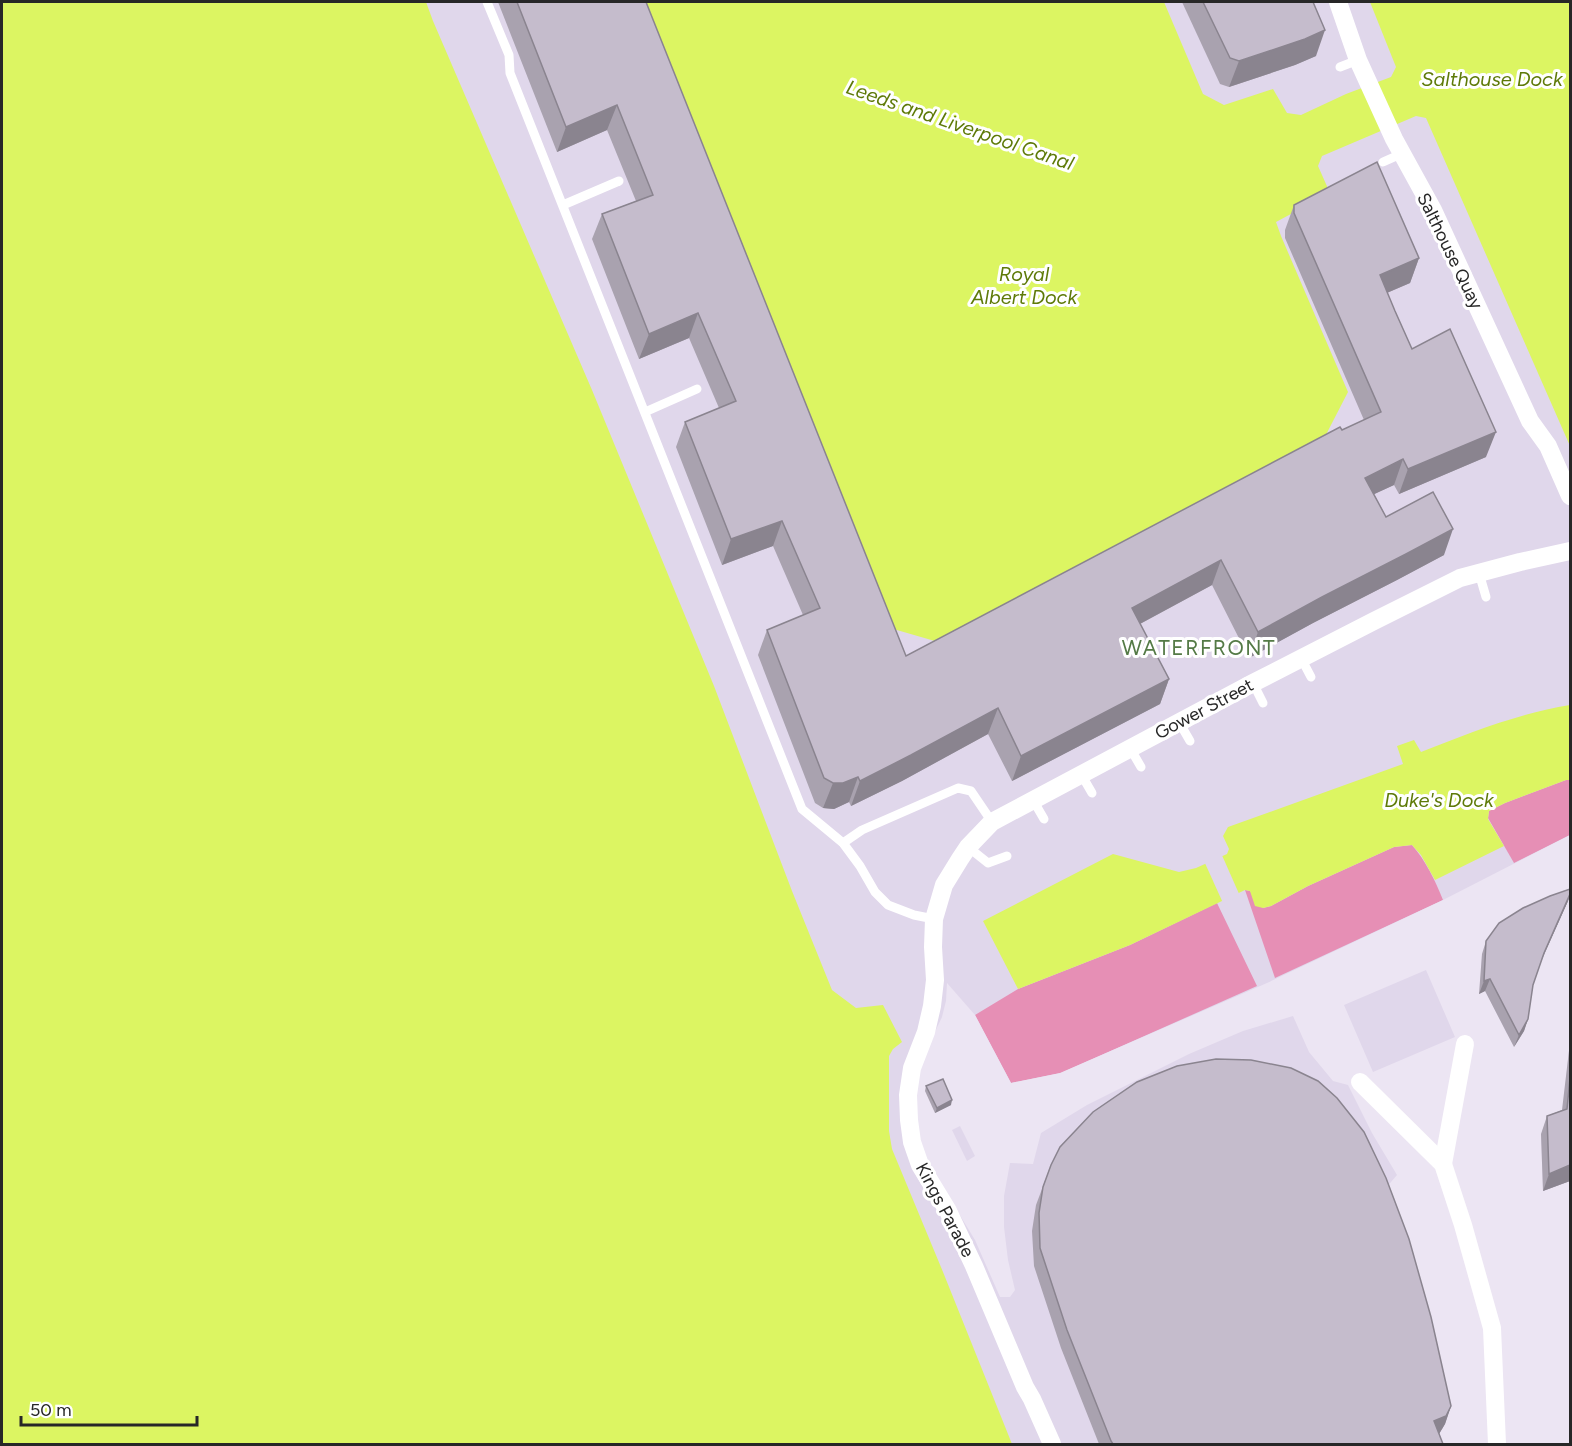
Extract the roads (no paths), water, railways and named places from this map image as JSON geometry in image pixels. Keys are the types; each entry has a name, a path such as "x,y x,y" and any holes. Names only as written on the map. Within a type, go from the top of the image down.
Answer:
{"street":[{"name":"Salthouse Quay","path":"1338,2 1362,68 1398,147 1433,210 1530,421 1548,446 1570,496"},
{"name":"Gower Street","path":"980,834 1033,800 1081,774 1252,683 1460,578 1570,551"},
{"name":"Kings Parade","path":"980,834 944,885 934,918 935,980 932,1006 926,1032 912,1068 908,1095 912,1142 920,1165 948,1211 974,1266 1025,1387 1052,1444"},
{"path":"1443,1164 1465,1044"},
{"path":"1360,1082 1443,1164 1492,1328 1497,1444"}],"lane":[{"path":"487,2 509,55 510,73 802,809 843,843 860,866 874,892 888,905 914,915 934,918"},
{"path":"1340,67 1362,68"},
{"path":"1383,162 1398,147"},
{"path":"563,206 619,181"},
{"path":"645,412 698,389"},
{"path":"1479,573 1486,597"},
{"path":"1301,658 1311,677"},
{"path":"1252,683 1263,703"},
{"path":"1179,722 1190,741"},
{"path":"1130,748 1141,767"},
{"path":"1081,774 1092,793"},
{"path":"843,843 862,830 958,788 970,791 988,863 988,875"},
{"path":"1033,800 1044,819"},
{"path":"988,863 1007,856"}],"water":[{"path":"2,2 426,2 592,390 714,686 832,990 856,1008 883,1005 902,1042 893,1049 889,1056 889,1131 892,1149 1012,1444 2,1444"},
{"name":"Royal Albert Dock","path":"633,2 1164,2 1203,94 1224,105 1273,89 1287,113 1301,115 1346,94 1391,77 1396,67 1370,2 1570,2 1570,446 1426,118 1416,116 1322,156 1318,166 1330,193 1276,222 1348,392 1315,456 952,646 883,626"},
{"name":"Duke's Dock","path":"1570,705 1570,780 1489,811 1488,819 1504,846 1435,880 1421,855 1412,845 1394,847 1308,886 1271,906 1263,908 1255,906 1250,891 1245,890 1130,945 1018,989 983,921 1113,854 1179,872 1196,868 1227,854 1229,849 1223,836 1228,827 1403,764 1397,746 1414,740 1421,752 1513,718"}],"district":[{"name":"WATERFRONT","path":"1199,648"}],"water label":[{"name":"Salthouse Dock","path":"1492,79"},
{"name":"Leeds and Liverpool Canal","path":"960,125"}]}
